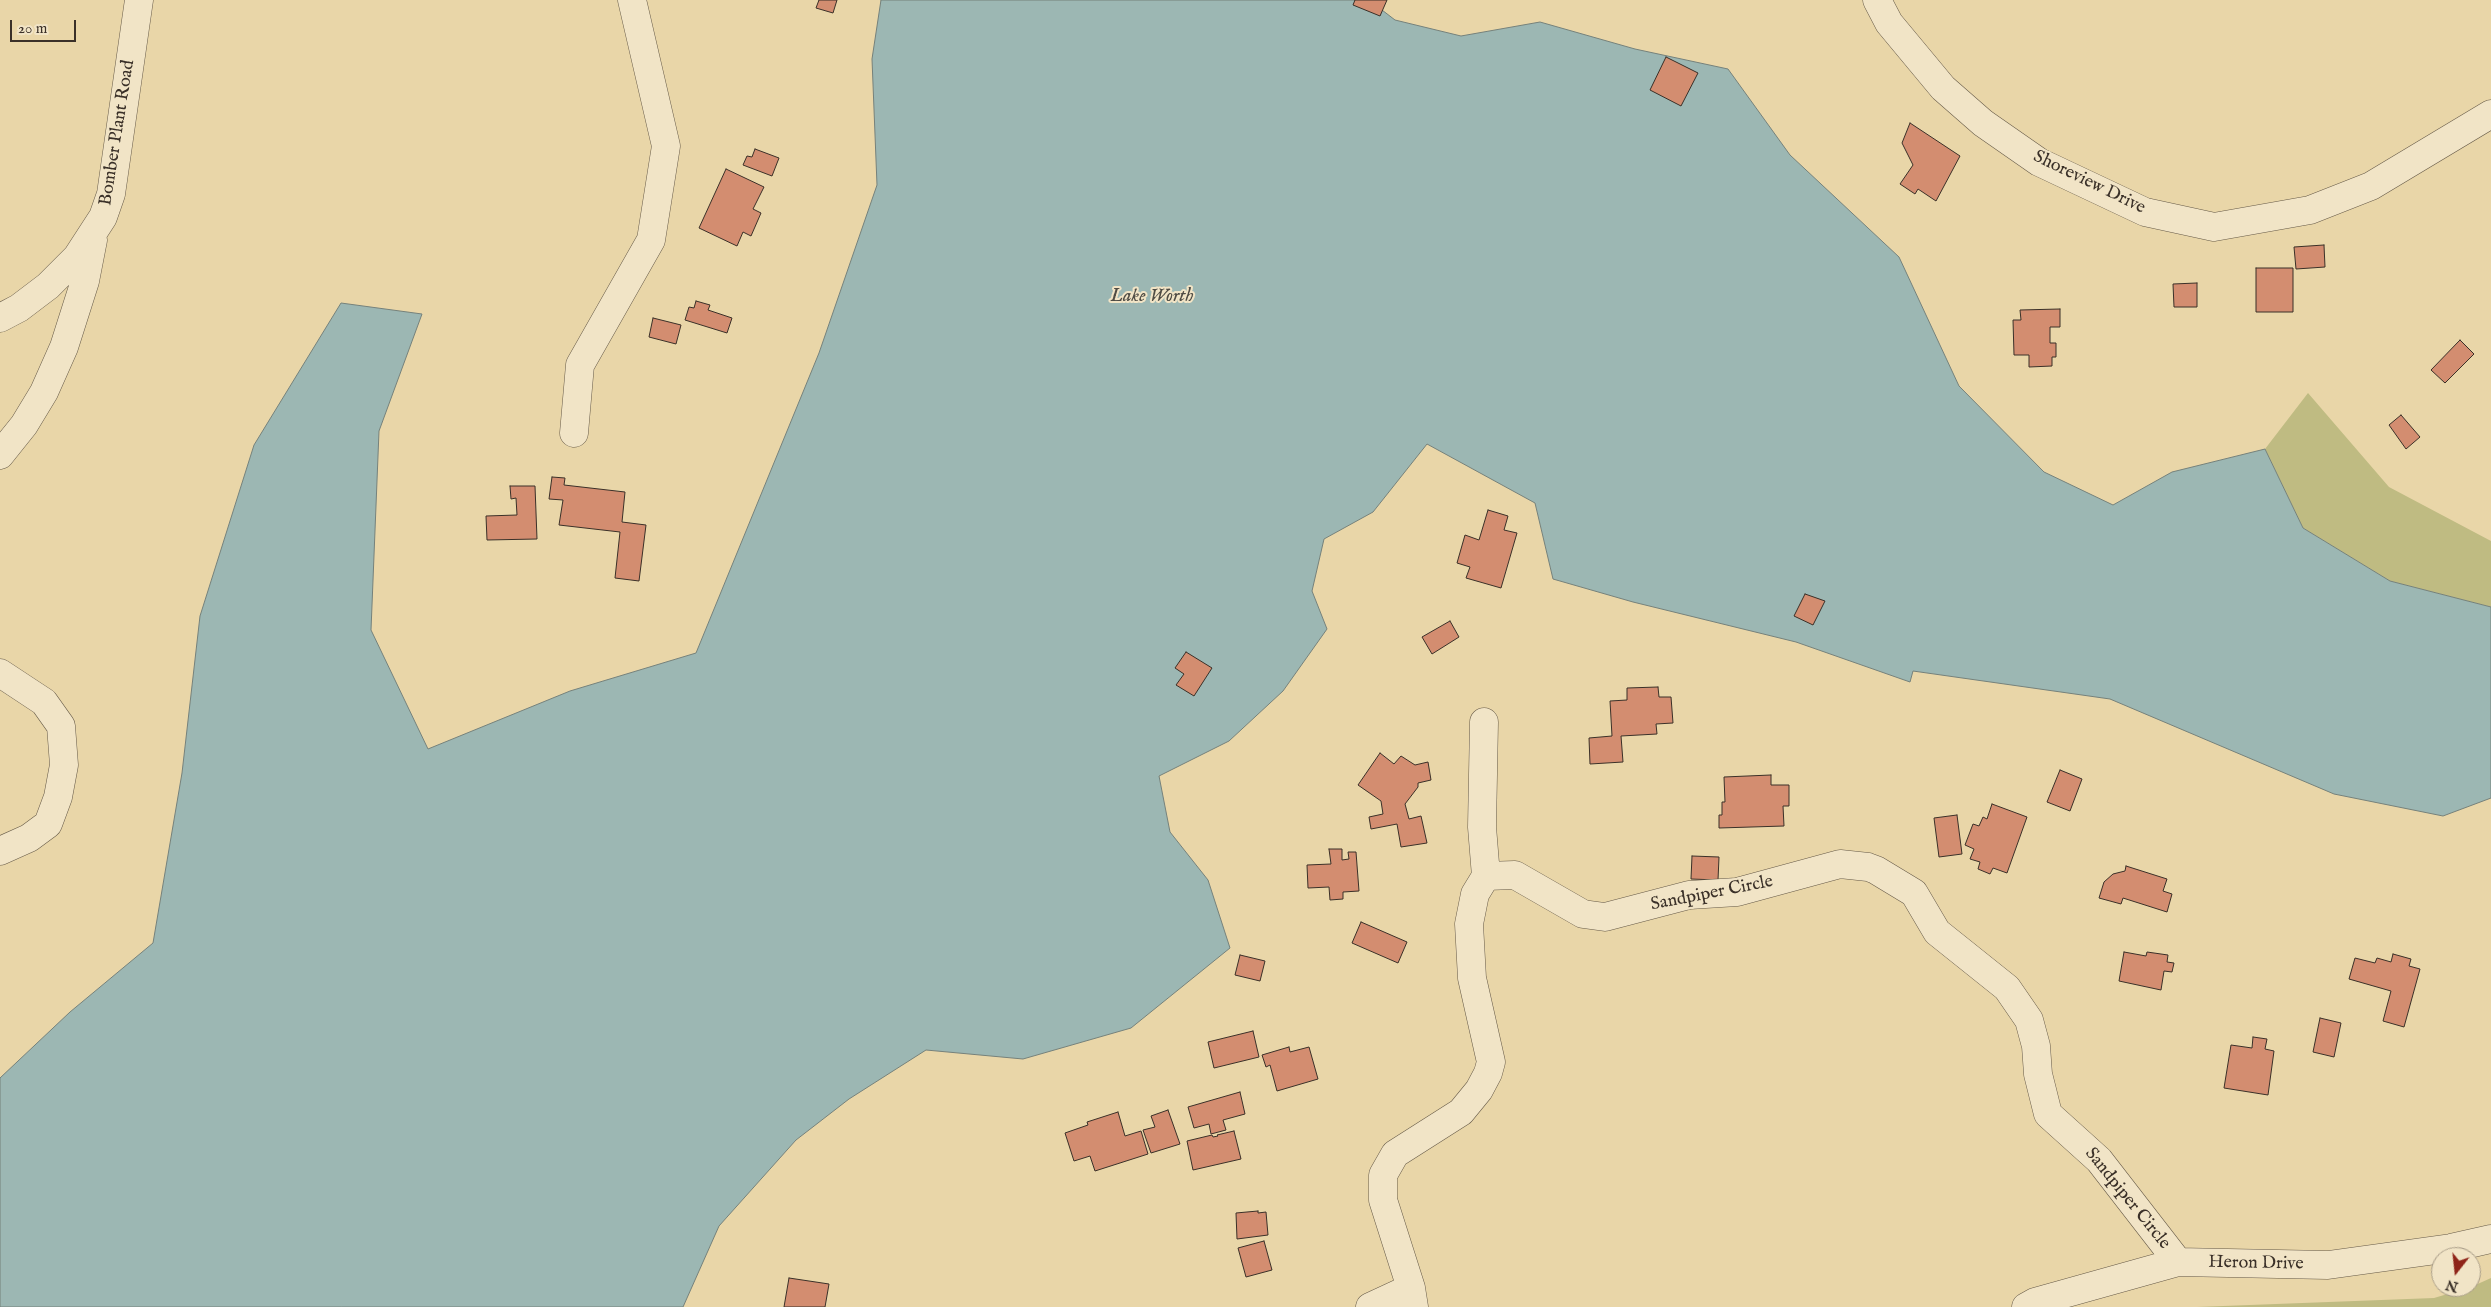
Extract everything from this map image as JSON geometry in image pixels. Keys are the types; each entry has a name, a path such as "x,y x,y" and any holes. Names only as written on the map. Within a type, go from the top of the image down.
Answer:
{"street":[{"name":"Bomber Plant Road","path":"0,318 20,308 48,286 77,257 94,234 103,217 111,194 138,0"},
{"path":"574,433 580,365 651,240 666,146 632,0"},
{"path":"1854,0 1880,5"},
{"name":"Shoreview Drive","path":"1880,5 1889,23 1943,88 1983,124 2039,162 2145,212 2214,227 2310,210 2371,186 2431,152 2491,114"},
{"name":"Bomber Plant Road","path":"0,455 24,425 44,392 64,347 85,281 94,234"},
{"path":"0,673 44,702 61,726 64,765 58,797 48,824 29,838 0,852"},
{"path":"1370,1307 1413,1298 1383,1200 1383,1175 1395,1154 1461,1112 1478,1090 1488,1073 1491,1062 1472,978 1469,924 1475,894 1486,876 1482,827 1484,722"},
{"name":"Sandpiper Circle","path":"1486,876 1515,875 1583,914 1605,917 1689,895 1737,892 1840,864 1868,867 1876,870 1914,893 1937,932 2008,988 2029,1020 2036,1046 2038,1074 2048,1114 2099,1160 2178,1262"},
{"name":"Heron Drive","path":"2026,1307 2035,1302 2178,1262 2328,1265 2451,1248 2491,1239"}],"shaded area":[{"path":"2308,393 2389,487 2491,541 2491,607 2390,581 2303,528 2265,449"},
{"path":"2491,1278 2491,1307 2197,1307 2437,1297 2481,1297 2481,1282"}],"water":[{"name":"Lake Worth","path":"881,0 1369,0 1395,20 1461,36 1540,22 1635,49 1728,69 1790,155 1899,257 1959,386 2044,472 2113,505 2172,472 2265,449 2303,528 2390,581 2491,607 2491,798 2443,816 2334,794 2110,699 1913,671 1910,682 1796,642 1633,602 1553,579 1535,503 1427,444 1373,512 1324,539 1312,591 1327,629 1283,691 1229,741 1159,776 1170,832 1208,880 1230,948 1131,1028 1023,1059 926,1050 849,1099 796,1140 719,1226 683,1307 0,1307 0,1078 70,1012 153,943 182,773 200,616 254,445 341,303 422,314 379,431 371,630 428,749 570,691 696,653 819,353 877,185 872,59"}],"building":[{"path":"819,0 837,0 833,13 816,8"},
{"path":"1355,0 1387,0 1380,16 1353,5"},
{"path":"1666,57 1698,73 1681,106 1650,90"},
{"path":"1910,123 1960,156 1936,201 1918,189 1915,194 1900,184 1913,165 1902,143"},
{"path":"755,149 779,158 772,176 743,165 747,156 752,157"},
{"path":"726,169 764,187 753,209 761,213 751,236 743,232 737,246 699,228"},
{"path":"2324,245 2325,267 2296,269 2294,247"},
{"path":"2256,268 2293,268 2293,312 2256,312"},
{"path":"2197,283 2197,307 2174,307 2173,284"},
{"path":"696,301 710,305 708,310 732,318 727,333 685,320 689,307 694,308"},
{"path":"2060,309 2060,327 2050,327 2050,343 2056,343 2056,357 2052,357 2052,366 2029,367 2029,355 2014,355 2013,320 2021,320 2020,310"},
{"path":"653,318 681,325 676,344 649,337"},
{"path":"2460,340 2474,354 2445,383 2431,370"},
{"path":"2401,415 2420,437 2406,449 2389,425"},
{"path":"552,477 565,478 564,485 625,492 622,522 646,525 639,581 615,578 620,532 559,525 563,500 549,499"},
{"path":"510,486 535,486 537,539 487,540 486,516 517,515 516,498 511,499"},
{"path":"1488,510 1508,516 1504,530 1517,533 1501,588 1466,578 1470,567 1457,563 1465,535 1479,540"},
{"path":"1805,594 1825,601 1813,625 1794,616"},
{"path":"1450,621 1459,637 1432,654 1422,637"},
{"path":"1186,652 1212,668 1194,696 1176,685 1184,674 1175,668"},
{"path":"1658,687 1659,697 1671,697 1673,723 1656,724 1657,734 1621,736 1623,762 1590,764 1589,738 1612,736 1610,701 1627,700 1627,688"},
{"path":"1380,753 1394,764 1401,756 1415,765 1428,762 1431,780 1418,783 1418,787 1405,804 1409,819 1421,816 1427,843 1401,847 1397,824 1371,829 1369,817 1383,814 1381,801 1358,785"},
{"path":"2060,770 2082,779 2070,811 2047,802"},
{"path":"1771,775 1771,785 1789,785 1789,806 1783,806 1784,826 1719,828 1722,802 1725,802 1724,777"},
{"path":"1992,804 2027,817 2007,873 1993,868 1990,874 1978,869 1980,862 1970,859 1974,849 1965,845 1973,824 1979,826 1983,817 1987,819"},
{"path":"1957,815 1962,854 1939,857 1934,818"},
{"path":"1329,849 1342,849 1342,860 1349,859 1348,852 1356,852 1359,891 1343,892 1343,899 1330,900 1329,887 1308,888 1307,865 1331,864"},
{"path":"1692,856 1719,857 1718,880 1691,879"},
{"path":"2126,866 2167,879 2163,891 2172,894 2167,912 2123,898 2121,904 2099,898 2104,882 2113,874 2125,871"},
{"path":"1361,922 1407,942 1398,963 1352,943"},
{"path":"2124,952 2146,956 2147,952 2168,955 2167,962 2174,963 2172,972 2164,971 2161,990 2119,981"},
{"path":"2393,954 2411,959 2409,966 2420,969 2404,1027 2383,1021 2391,991 2349,979 2355,958 2375,963 2377,958 2391,962"},
{"path":"1240,955 1265,961 1260,981 1235,975"},
{"path":"2320,1018 2341,1023 2334,1057 2313,1052"},
{"path":"1253,1031 1259,1057 1214,1068 1208,1042"},
{"path":"2253,1037 2267,1039 2265,1049 2274,1051 2268,1095 2224,1088 2231,1045 2252,1048"},
{"path":"1289,1047 1290,1052 1309,1047 1318,1079 1277,1091 1270,1065 1266,1067 1262,1055"},
{"path":"1240,1092 1245,1114 1223,1120 1226,1130 1211,1134 1209,1124 1194,1128 1188,1107"},
{"path":"1168,1110 1180,1144 1151,1153 1143,1130 1155,1127 1151,1116"},
{"path":"1118,1112 1125,1136 1141,1131 1148,1154 1095,1171 1090,1156 1074,1161 1065,1133 1088,1125 1087,1122"},
{"path":"1234,1131 1241,1159 1193,1170 1187,1141 1212,1135 1213,1137 1218,1136"},
{"path":"1258,1211 1258,1213 1266,1212 1268,1235 1237,1239 1236,1213"},
{"path":"1264,1241 1272,1270 1246,1277 1238,1248"},
{"path":"789,1278 829,1284 825,1307 784,1307"}]}
